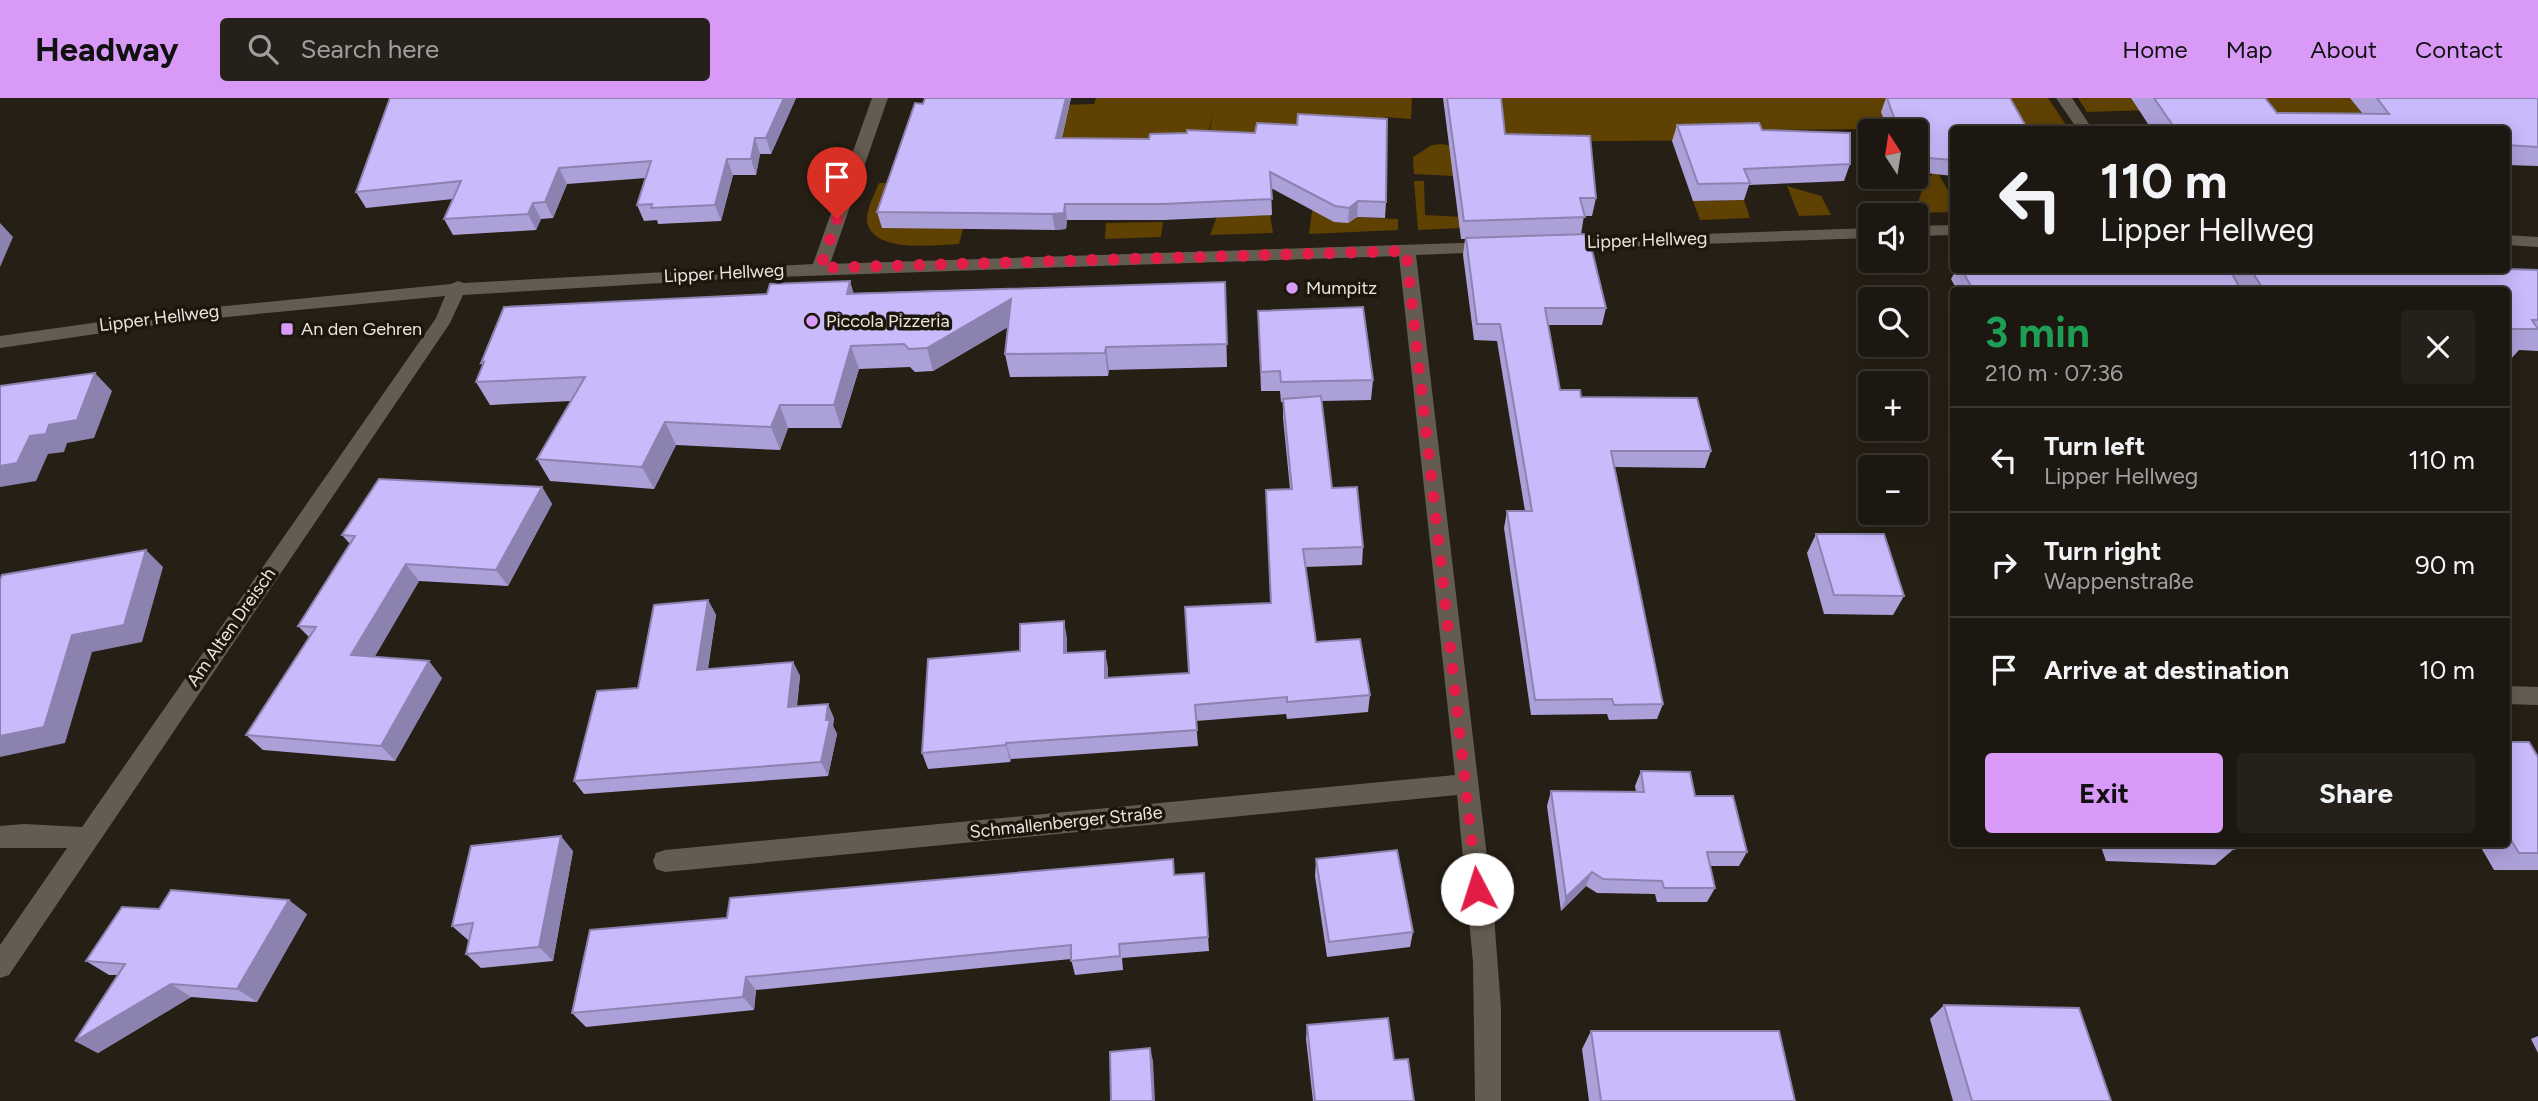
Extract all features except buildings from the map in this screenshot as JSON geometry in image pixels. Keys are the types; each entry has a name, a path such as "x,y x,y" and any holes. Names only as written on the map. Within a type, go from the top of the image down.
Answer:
{"street":[{"path":"820,268 880,98"},
{"path":"2064,98 2083,126"},
{"path":"1928,231 1950,230"},
{"name":"Lipper Hellweg","path":"1539,245 1858,233"},
{"path":"2510,240 2538,242"},
{"name":"Lipper Hellweg","path":"0,342 211,311 457,287 820,268 1512,246"},
{"path":"1406,251 1467,784 1490,1044 1488,1101"},
{"name":"Am Alten Dreisch","path":"0,966 85,838 444,319 457,287"},
{"path":"2510,695 2538,696"},
{"name":"Schmallenberger Straße","path":"665,861 1467,784"},
{"path":"0,837 24,835 85,838"}],"shaded area":[{"path":"1096,98 1412,98 1411,119 1385,117 1384,135 1204,164 1213,113 1205,147 963,229 959,244 907,245 880,239 871,232 867,217 879,183 907,183 1063,105 1094,104"},
{"path":"1450,98 2048,98 2067,126 1957,126 1882,112 1884,119 1858,119 1858,129 1753,130 1732,140 1501,142"},
{"path":"2078,98 2351,98 2370,126 2215,108 2087,112"},
{"path":"1432,145 1452,146 1453,176 1414,174 1413,157"},
{"path":"1938,173 1950,194 1950,212 1928,213 1928,203 1918,203 1923,189 1928,189 1928,180 1932,174"},
{"path":"1414,181 1424,181 1425,215 1481,218 1484,227 1418,230"},
{"path":"1316,182 1353,217 1398,219 1398,230 1309,234"},
{"path":"1787,186 1821,196 1831,215 1799,216"},
{"path":"1744,200 1750,218 1700,220 1693,201"},
{"path":"1270,215 1273,233 1210,235 1217,216"},
{"path":"1163,222 1161,237 1105,239 1106,223"}],"place":[{"name":"Mumpitz","path":"1292,288"},
{"name":"Piccola Pizzeria","path":"812,321"},
{"name":"An den Gehren","path":"287,329"}],"route":[{"path":"837,219 820,268 1406,251 1477,889"}]}
